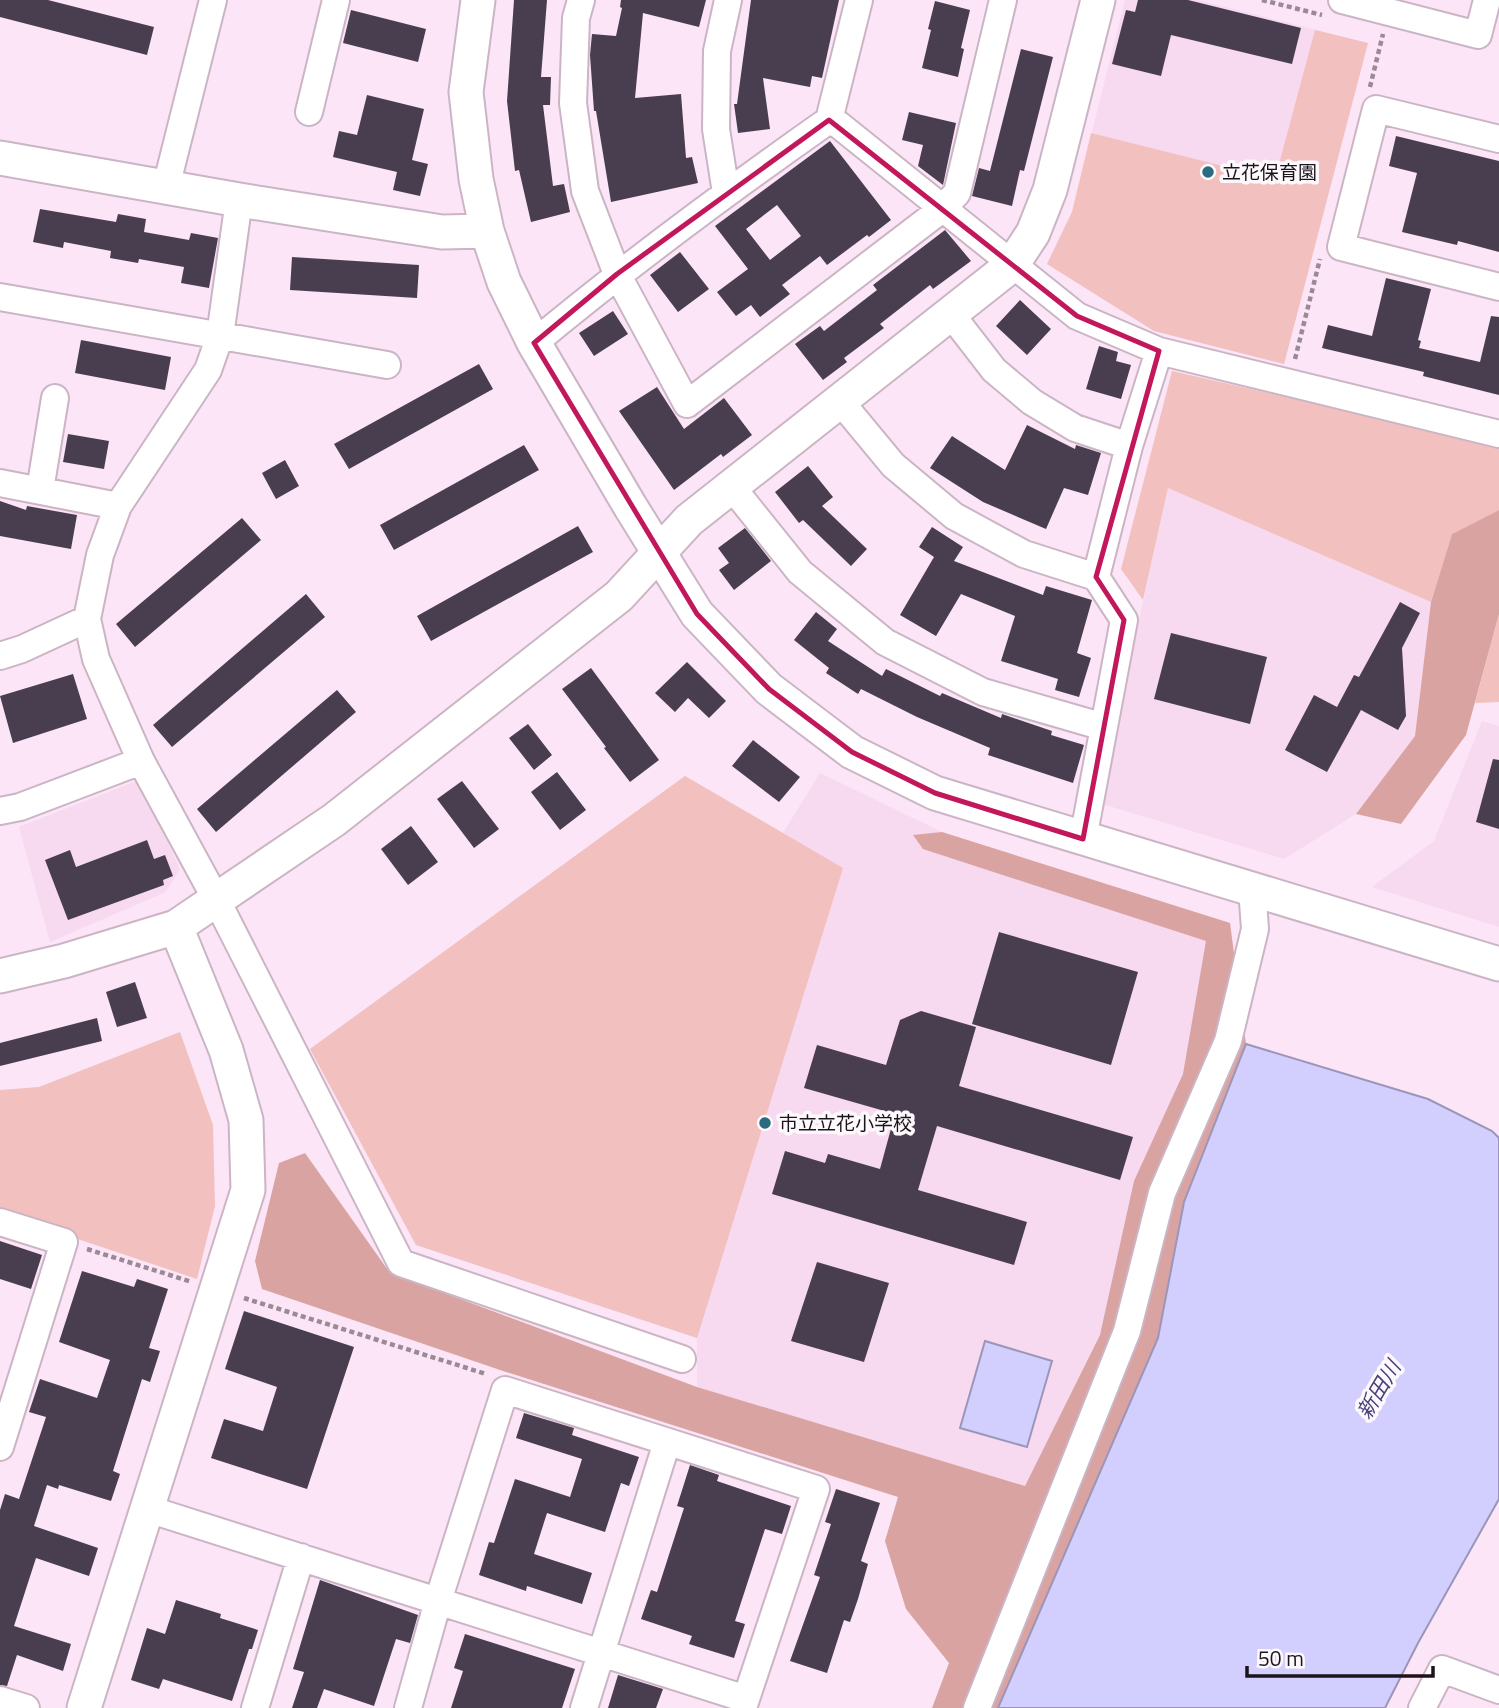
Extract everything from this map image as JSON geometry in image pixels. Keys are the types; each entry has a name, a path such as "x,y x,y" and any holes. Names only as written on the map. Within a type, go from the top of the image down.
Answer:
{"street":[{"path":"166,187 214,0"},
{"path":"309,112 336,0"},
{"path":"478,0 466,92 475,179 487,232 504,282 534,343 697,614 769,689 852,752 935,793 1499,964"},
{"path":"581,0 576,18 573,103 585,191 617,274 687,404 942,209 957,193 1003,0"},
{"path":"726,193 716,116 717,51 729,0"},
{"path":"534,343 617,274 829,120 859,0"},
{"path":"0,976 64,961 176,927 334,820 608,604 689,520 1012,265 1033,233 1050,190 1098,0"},
{"path":"1342,0 1478,35 1487,0"},
{"path":"1499,139 1376,109 1341,247 1499,287"},
{"path":"829,120 839,125 1077,316 1159,351 1499,434"},
{"path":"0,158 442,232 487,232"},
{"path":"239,200 220,336 208,370 118,506 100,555 87,619 96,659 141,761 217,901 401,1263 682,1359"},
{"path":"0,297 387,365"},
{"path":"950,313 994,370 1032,402 1075,428 1129,446"},
{"path":"1096,577 1129,446 1159,351"},
{"path":"40,490 55,398"},
{"path":"840,401 893,465 954,516 1024,554 1096,577 1124,621 1083,839"},
{"path":"0,482 118,506"},
{"path":"732,486 800,572 885,642 983,692 1104,727"},
{"path":"0,656 22,649 87,619"},
{"path":"0,811 20,807 141,761"},
{"path":"977,1708 1127,1331 1162,1193 1228,1041 1255,929 1252,888"},
{"path":"84,1708 248,1190 246,1120 226,1050 176,927"},
{"path":"0,1222 64,1242 0,1447"},
{"path":"148,1509 301,1558 438,1601 600,1652 745,1703 816,1489 505,1390 438,1601 408,1708"},
{"path":"584,1708 667,1442"},
{"path":"255,1708 301,1558"},
{"path":"1422,1708 1442,1669 1499,1690"},
{"path":"0,1700 26,1708"}],"path":[{"path":"64,1242 492,1376 505,1390"}],"highlighted area":[{"path":"829,120 1077,316 1159,351 1096,577 1124,620 1083,839 935,793 852,752 769,689 697,614 534,343 617,274"}],"shaded area":[{"name":"立花保育園","path":"1125,0 1198,0 1368,43 1284,364 1154,331 1047,264 1072,212"},
{"name":"立花保育園","path":"1315,30 1368,43 1284,364 1154,331 1047,264 1072,212 1091,133 1275,179"},
{"path":"1172,371 1499,445 1499,510 1452,534 1431,602 1168,488 1143,600 1121,569"},
{"path":"1168,488 1431,602 1415,736 1356,814 1284,859 1099,803"},
{"path":"1499,510 1499,614 1466,735 1401,824 1356,814 1415,736 1431,602 1452,534"},
{"path":"1499,614 1499,702 1475,703"},
{"path":"1482,721 1499,726 1499,927 1372,887 1434,841"},
{"name":"市立立花小学校","path":"820,773 942,832 1230,923 1115,1337 1043,1492 697,1387 697,1338 416,1245 310,1049 685,776 783,833"},
{"path":"685,776 843,868 697,1338 416,1245 310,1049"},
{"path":"139,780 180,869 166,892 50,942 19,827"},
{"path":"942,832 1230,923 1246,1044 1184,1202 1158,1338 998,1708 932,1708 949,1663 906,1609 885,1541 898,1497 503,1371 262,1289 255,1261 279,1163 305,1153 390,1273 697,1387 1025,1486 1100,1335 1134,1181 1183,1074 1206,941 923,849 913,835"},
{"path":"180,1032 213,1125 215,1206 197,1279 0,1213 0,1090 39,1087"}],"water":[{"name":"新田川","path":"1246,1044 1428,1099 1492,1131 1499,1138 1499,1499 1418,1643 1385,1708 998,1708 1158,1338 1184,1202"},
{"path":"985,1341 1052,1361 1027,1447 960,1428"}],"building":[{"path":"0,0 48,0 154,27 147,55 0,17"},
{"path":"514,0 547,0 541,77 551,77 550,105 543,105 553,186 564,184 570,212 531,222 519,170 515,171 507,101"},
{"path":"621,0 706,0 699,27 643,13 635,98 681,94 686,158 692,157 698,183 611,202 594,111 590,55 592,34 616,36"},
{"path":"751,0 839,0 822,78 812,76 810,87 763,78 770,129 738,133 734,104 737,104"},
{"path":"1138,0 1188,0 1301,28 1292,64 1171,35 1161,76 1112,64 1126,10 1135,12"},
{"path":"935,1 970,10 961,48 964,49 958,77 922,68"},
{"path":"351,10 426,29 418,62 343,43"},
{"path":"1021,49 1053,57 1024,171 1020,170 1012,206 972,196 979,168 990,171"},
{"path":"367,95 424,109 412,160 428,164 420,196 393,190 397,172 333,157 339,131 357,135"},
{"path":"909,112 956,123 943,185 918,166 923,145 902,140"},
{"path":"1396,136 1499,161 1499,252 1458,241 1457,245 1402,232 1417,173 1389,166"},
{"path":"830,141 891,220 827,265 820,256 782,285 790,294 760,317 751,305 736,316 717,292 748,269 715,226","holes":["777,205 801,236 770,260 746,229"]},
{"path":"40,209 116,222 118,214 146,219 144,232 189,240 191,233 218,238 209,288 181,283 184,267 139,259 138,263 110,258 111,251 64,242 63,248 33,242"},
{"path":"945,230 971,261 933,289 930,285 880,324 884,328 844,358 847,362 823,380 795,344 820,326 824,331 877,290 873,285"},
{"path":"680,252 709,289 678,312 650,275"},
{"path":"292,257 419,265 417,298 290,290"},
{"path":"1386,278 1431,289 1418,340 1421,341 1419,348 1480,362 1491,316 1499,317 1499,395 1423,376 1424,372 1322,348 1328,325 1372,336"},
{"path":"1020,300 1051,329 1027,355 996,326"},
{"path":"613,311 628,334 594,356 579,333"},
{"path":"81,340 171,357 165,390 75,373"},
{"path":"1099,346 1118,352 1116,361 1131,365 1121,399 1086,389"},
{"path":"479,364 493,389 349,469 334,444"},
{"path":"657,387 684,429 724,398 752,435 723,457 721,454 674,490 619,411"},
{"path":"1027,425 1075,449 1076,445 1101,453 1088,495 1064,488 1046,529 983,502 930,468 952,436 1005,470"},
{"path":"68,434 109,441 104,469 63,462"},
{"path":"524,445 539,470 394,550 380,525"},
{"path":"285,460 299,486 276,499 262,473"},
{"path":"808,466 833,497 822,506 867,549 851,566 803,520 799,523 775,492"},
{"path":"0,501 26,510 27,506 77,515 71,549 0,536"},
{"path":"242,518 261,540 135,647 116,624"},
{"path":"578,526 593,552 431,641 417,616"},
{"path":"932,527 963,547 954,561 1043,595 1046,586 1092,600 1077,653 1091,658 1079,697 1055,690 1058,679 1001,661 1015,616 961,594 936,636 900,615 934,557 919,547"},
{"path":"745,528 771,561 734,590 719,570 729,563 718,548"},
{"path":"306,594 325,617 172,747 153,725"},
{"path":"1400,602 1420,613 1402,648 1406,716 1398,730 1361,710 1327,772 1285,750 1314,695 1337,707 1354,675 1359,677"},
{"path":"816,612 837,629 828,641 882,676 886,669 940,696 942,693 1001,718 1002,714 1052,731 1051,735 1084,745 1073,783 988,755 990,748 917,717 861,689 858,694 826,673 829,668 794,640"},
{"path":"1171,633 1267,657 1250,724 1154,699"},
{"path":"687,662 726,701 709,718 688,698 675,712 655,693"},
{"path":"591,668 659,760 630,782 562,689"},
{"path":"73,674 87,719 13,743 0,696"},
{"path":"337,690 356,712 216,832 197,809"},
{"path":"528,724 552,755 534,770 509,738"},
{"path":"753,740 800,777 779,802 732,766"},
{"path":"1493,759 1499,760 1499,829 1476,822"},
{"path":"557,772 586,810 560,830 531,792"},
{"path":"462,781 499,829 474,848 437,799"},
{"path":"411,826 438,862 408,885 381,849"},
{"path":"147,840 154,859 165,855 173,876 163,880 164,885 68,920 45,860 70,850 76,867"},
{"path":"999,932 1138,972 1111,1065 972,1024"},
{"path":"135,982 147,1018 117,1027 106,992"},
{"path":"921,1011 976,1027 959,1086 1133,1137 1120,1180 937,1126 918,1190 1027,1222 1014,1265 772,1194 785,1151 825,1163 828,1154 880,1169 895,1114 804,1088 817,1045 886,1065 900,1020"},
{"path":"97,1018 102,1041 0,1066 0,1043"},
{"path":"0,1241 42,1255 31,1289 0,1279"},
{"path":"817,1262 889,1283 864,1362 791,1341"},
{"path":"82,1271 134,1287 137,1279 168,1289 149,1348 160,1351 150,1382 142,1379 113,1471 120,1474 111,1501 59,1485 58,1489 47,1485 34,1526 98,1548 89,1576 36,1558 14,1626 71,1644 63,1671 17,1655 7,1686 0,1685 0,1510 5,1494 19,1499 46,1417 29,1412 40,1379 97,1398 110,1360 59,1342"},
{"path":"244,1311 354,1347 307,1489 211,1458 224,1419 263,1431 277,1387 225,1369"},
{"path":"524,1413 574,1428 572,1435 639,1457 629,1486 621,1483 605,1532 547,1513 534,1554 592,1573 582,1604 527,1586 526,1591 479,1575 489,1542 494,1543 515,1479 570,1497 582,1459 516,1438"},
{"path":"690,1465 719,1475 717,1481 791,1506 782,1534 765,1529 735,1621 745,1624 734,1658 689,1644 692,1636 641,1619 651,1590 657,1592 684,1508 677,1506"},
{"path":"836,1489 880,1503 861,1561 868,1564 858,1599 850,1622 844,1620 827,1673 790,1661 820,1577 814,1575 831,1524 825,1522"},
{"path":"320,1580 418,1615 410,1643 396,1639 374,1706 324,1689 317,1708 292,1708 304,1672 293,1669"},
{"path":"176,1600 221,1614 220,1618 258,1630 232,1701 163,1679 159,1689 131,1680 147,1628 165,1634"},
{"path":"465,1634 575,1669 562,1708 451,1708 463,1671 454,1668"},
{"path":"618,1675 663,1689 656,1708 608,1708"}],"place":[{"name":"立花保育園","path":"1208,172"},
{"name":"市立立花小学校","path":"765,1123"}]}
